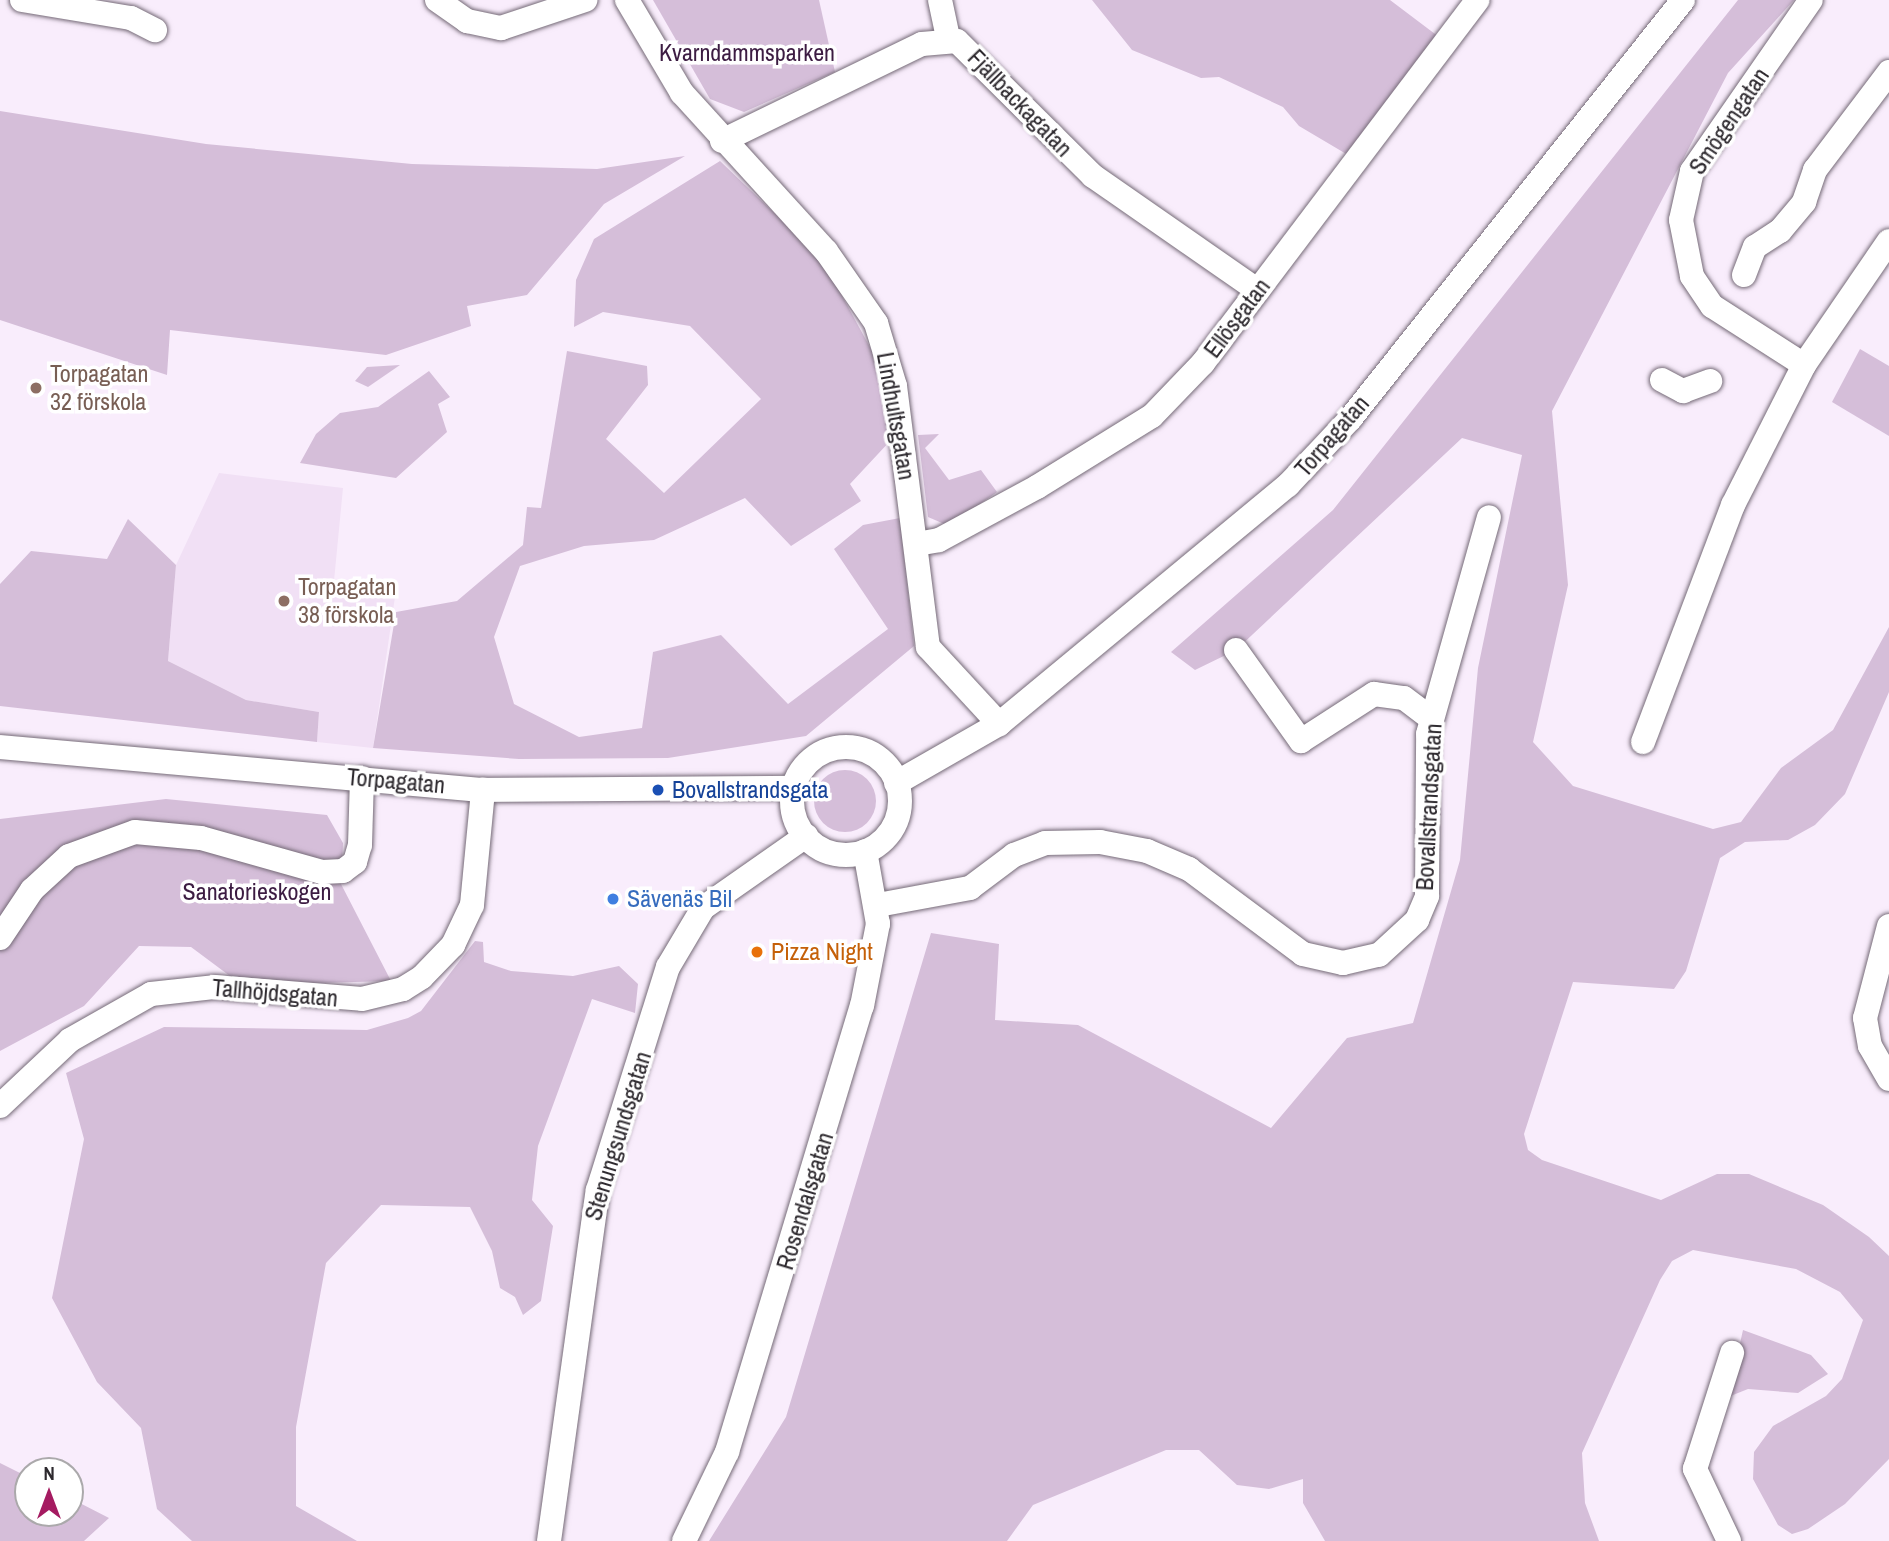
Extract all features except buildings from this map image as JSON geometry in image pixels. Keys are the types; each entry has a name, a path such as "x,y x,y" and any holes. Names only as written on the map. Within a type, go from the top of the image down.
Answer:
{"street":[{"path":"22,0 131,18 155,30"},
{"path":"437,0 467,21 501,28 585,0"},
{"name":"Lindhultsgatan","path":"627,0 682,93 722,141 826,251 876,323 895,386 928,647 999,724"},
{"path":"940,0 948,39"},
{"name":"Ellösgatan","path":"917,544 939,540 1037,487 1152,416 1203,363 1478,0"},
{"name":"Torpagatan","path":"896,783 999,724 1289,485 1350,419 1683,0"},
{"name":"Smögengatan","path":"1804,365 1712,306 1692,276 1681,220 1692,171 1811,0"},
{"name":"Fjällbackagatan","path":"722,141 922,44 948,39 967,47 1093,176 1257,290"},
{"path":"1744,275 1755,247 1780,231 1804,202 1815,170 1889,72"},
{"path":"1643,742 1690,607 1804,365 1889,242"},
{"path":"1662,380 1683,391 1710,381"},
{"name":"Bovallstrandsgatan","path":"878,905 970,888 1014,855 1045,844 1100,842 1147,851 1189,869 1303,954 1324,962 1370,958 1399,941 1427,896 1432,719 1489,517"},
{"path":"1236,650 1301,741 1374,694 1404,698 1432,719"},
{"name":"Torpagatan","path":"0,747 483,790 794,788"},
{"path":"845,747 878,758 896,783 896,821 865,851 833,853 806,836 794,816 794,788 812,759 845,747"},
{"path":"0,938 32,890 69,856 135,832 201,838 322,873 343,871 355,862 360,845 362,778"},
{"name":"Tallhöjdsgatan","path":"0,1106 70,1040 151,994 202,986 362,999 403,989 422,977 453,945 472,905 483,790"},
{"name":"Stenungsundsgatan","path":"549,1541 598,1190 668,967 703,908 806,836"},
{"name":"Rosendalsgatan","path":"684,1541 727,1452 829,1123 873,959 878,905 865,851"},
{"path":"1889,926 1865,1018 1870,1046 1889,1079"},
{"path":"1729,1541 1695,1469 1732,1353"}],"shaded area":[{"name":"Torpagatan 38 förskola","path":"219,473 343,488 334,581 396,590 373,748 317,742 319,712 246,700 168,661 176,565"}],"green space":[{"name":"Kvarndammsparken","path":"653,0 819,0 835,72 744,112 710,99"},
{"path":"1092,0 1390,0 1439,37 1348,155 1299,126 1283,107 1219,77 1201,78 1132,50"},
{"path":"1738,0 1794,0 1728,73 1552,411 1568,585 1533,742 1573,786 1713,829 1741,822 1781,768 1833,730 1889,627 1889,692 1845,794 1815,825 1788,840 1745,842 1720,858 1686,971 1674,989 1573,982 1524,1134 1528,1150 1542,1160 1661,1200 1717,1174 1749,1174 1823,1205 1869,1237 1889,1256 1889,1459 1845,1504 1808,1529 1792,1534 1778,1525 1753,1479 1754,1452 1773,1426 1826,1396 1842,1379 1863,1320 1840,1292 1796,1269 1693,1250 1672,1261 1660,1280 1582,1453 1585,1503 1599,1541 1325,1541 1303,1503 1303,1479 1269,1489 1237,1485 1199,1450 1166,1450 1033,1505 1007,1541 709,1541 786,1417 931,933 999,944 995,1020 1078,1025 1271,1128 1347,1038 1413,1023 1460,860 1478,668 1522,455 1462,438 1236,650 1195,670 1171,652 1333,510"},
{"path":"0,111 206,144 412,164 597,169 685,156 604,204 527,295 467,306 471,326 386,355 170,330 167,375 0,320"},
{"path":"720,161 822,259 878,362 891,440 850,484 861,501 791,546 745,498 654,540 584,546 520,566 494,637 514,704 579,737 642,728 653,652 721,635 788,704 888,629 834,549 863,525 900,518 914,646 806,736 668,758 519,759 373,748 396,612 457,601 523,545 527,507 541,508 567,351 647,366 648,385 606,439 664,493 761,399 690,326 603,312 574,327 576,280 594,239"},
{"path":"1860,349 1889,366 1889,436 1832,402"},
{"path":"400,365 368,387 355,381 367,367"},
{"path":"429,371 450,397 438,404 447,432 396,478 300,463 316,434 340,413 378,407"},
{"path":"939,434 925,448 949,480 981,470 997,492 949,526 928,517 918,435"},
{"path":"128,519 176,565 168,661 246,700 319,712 317,742 0,706 0,584 31,551 107,559"},
{"path":"845,770 867,779 876,801 867,823 845,832 823,823 814,801 823,779"},
{"name":"Sanatorieskogen","path":"166,799 327,815 343,843 341,884 391,981 242,985 191,947 139,946 84,1006 0,1051 0,819"},
{"path":"475,941 483,942 484,962 511,971 573,976 619,966 638,984 635,1013 592,999 538,1146 532,1200 553,1226 541,1301 523,1315 515,1297 500,1288 492,1251 470,1207 381,1205 326,1263 296,1427 296,1506 357,1541 192,1541 157,1509 141,1428 97,1382 52,1298 84,1139 66,1073 164,1027 367,1030 408,1018 421,1011"},
{"path":"1743,1330 1811,1355 1828,1374 1798,1393 1748,1389 1728,1397"},
{"path":"0,1463 14,1470 14,1527 84,1527 84,1505 109,1518 84,1541 0,1541"}],"place":[{"name":"Torpagatan 32 förskola","path":"36,388"},
{"name":"Torpagatan 38 förskola","path":"284,601"},
{"name":"Bovallstrandsgata","path":"658,790"},
{"name":"Sävenäs Bil","path":"613,899"},
{"name":"Pizza Night","path":"757,952"}]}
